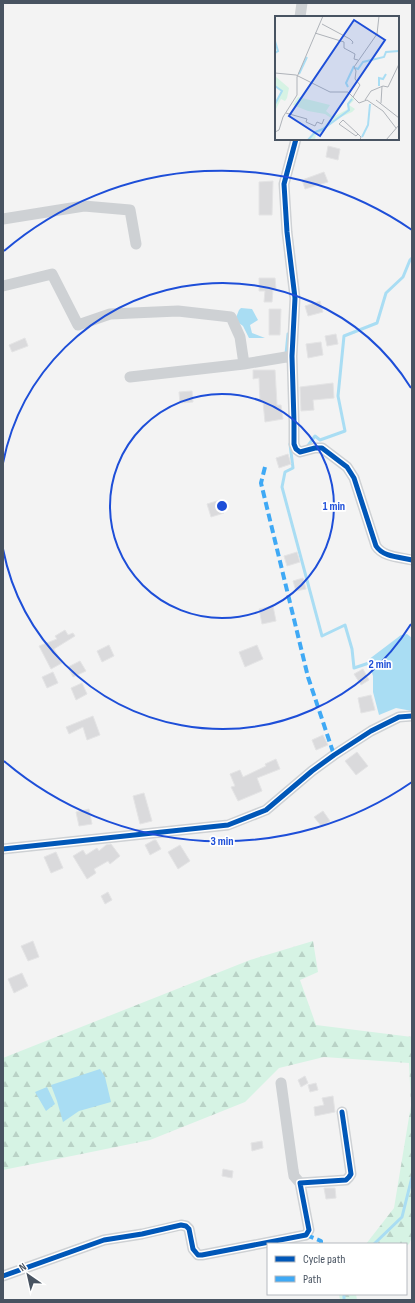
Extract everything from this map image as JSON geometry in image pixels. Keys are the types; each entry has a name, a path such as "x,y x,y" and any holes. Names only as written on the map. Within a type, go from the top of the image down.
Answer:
{"street":[{"path":"300,16 302,3"},
{"path":"296,140 284,184 287,232 295,298 292,356 294,447 300,452 315,448 322,448 347,467 354,478 378,549 381,553 412,560"},
{"path":"3,219 84,206 130,210 136,244"},
{"path":"3,286 52,274 78,325 110,314 178,311 231,317 240,337 244,364"},
{"path":"130,377 244,364 292,356"},
{"path":"3,850 228,825 266,810 312,771 371,731 399,717 412,716"},
{"path":"3,1276 104,1240 142,1234 181,1225 186,1226 189,1229 193,1249 198,1255 306,1235 309,1230 300,1182 294,1176 282,1083"},
{"path":"300,1182 346,1180 350,1177 351,1174 342,1112"}],"green space":[{"path":"313,941 318,972 300,980 316,1025 412,1037 412,1237 407,1245 407,1243 367,1243 394,1208 411,1105 409,1063 324,1057 279,1068 245,1102 150,1140 3,1170 3,1058 250,960"},
{"path":"339,1295 356,1295 357,1300 340,1300"}],"water":[{"path":"241,308 252,309 258,320 250,325 252,333 265,338 249,338 243,326 235,320"},
{"path":"407,634 412,638 412,711 396,708 379,715 373,692 373,676 368,660 401,635"},
{"path":"100,1069 105,1077 111,1102 79,1111 63,1122 51,1085"},
{"path":"47,1087 55,1104 46,1111 35,1092"}],"building":[{"path":"328,146 340,149 338,160 326,157"},
{"path":"324,172 328,182 305,189 302,180"},
{"path":"273,181 272,215 259,215 259,182"},
{"path":"259,278 275,278 276,289 273,289 272,302 264,302 265,291 259,291"},
{"path":"320,301 323,312 308,316 305,306"},
{"path":"269,309 281,309 280,335 269,335"},
{"path":"336,334 338,344 327,346 325,336"},
{"path":"25,338 28,346 12,352 9,345"},
{"path":"321,342 323,355 308,358 306,344"},
{"path":"253,370 275,370 277,405 281,405 283,419 265,422 263,402 260,402 259,378 253,379"},
{"path":"333,383 334,398 313,400 314,410 301,411 300,387"},
{"path":"192,391 193,402 180,403 179,392"},
{"path":"288,454 291,464 279,468 276,458"},
{"path":"220,500 224,513 211,517 207,504"},
{"path":"297,552 300,562 287,566 284,556"},
{"path":"303,578 306,589 296,591 293,581"},
{"path":"273,606 276,621 262,624 259,609"},
{"path":"65,630 68,635 73,633 75,636 54,649 62,663 51,669 39,646 57,639 55,636"},
{"path":"109,645 114,656 102,662 97,651"},
{"path":"257,645 263,659 245,667 239,652"},
{"path":"80,661 86,671 73,677 68,667"},
{"path":"363,669 369,680 361,685 354,674"},
{"path":"53,672 58,683 47,688 42,677"},
{"path":"82,683 87,694 76,700 71,688"},
{"path":"371,695 375,710 361,713 358,698"},
{"path":"93,716 100,735 87,740 83,727 69,734 66,727"},
{"path":"323,735 328,745 316,750 312,740"},
{"path":"357,752 368,766 356,775 345,761"},
{"path":"276,759 280,769 257,778 262,791 238,801 231,787 235,786 230,774 240,770 243,777 266,766 265,764"},
{"path":"144,793 152,821 140,824 133,796"},
{"path":"89,809 92,824 79,826 76,812"},
{"path":"323,811 330,821 322,827 314,817"},
{"path":"156,840 161,849 150,855 145,845"},
{"path":"111,844 120,856 110,864 108,861 94,869 96,873 87,879 73,856 83,850 86,855 97,848 99,851 106,845"},
{"path":"180,845 190,861 178,869 168,852"},
{"path":"56,852 63,868 51,873 44,857"},
{"path":"108,892 112,900 105,904 101,896"},
{"path":"33,941 39,957 28,961 21,946"},
{"path":"22,973 28,986 14,993 8,979"},
{"path":"305,1076 308,1083 301,1087 298,1080"},
{"path":"316,1083 318,1090 310,1092 308,1085"},
{"path":"333,1096 335,1112 315,1116 314,1107 324,1105 322,1098"},
{"path":"262,1141 263,1148 252,1151 251,1143"},
{"path":"223,1169 233,1171 232,1178 222,1176"},
{"path":"324,1188 335,1188 336,1198 326,1199"}],"waterway":[{"path":"307,447 315,436 320,440 345,431 338,396 344,336 377,323 386,293 403,277 412,258"},
{"path":"286,354 288,334"},
{"path":"290,444 293,468 285,472 282,487 322,636 345,625 352,649 354,668 369,663"},
{"path":"375,1243 402,1217 412,1177"},
{"path":"344,1295 344,1300"}],"marked path":[{"path":"265,467 261,483 308,677 334,755"},
{"path":"306,1235 321,1241 321,1243"}],"cycle path":[{"path":"296,140 284,184 287,232 295,298 292,356 294,444 296,449 300,452 315,448 322,448 347,467 354,478 376,546 379,550 387,554 412,560"},
{"path":"3,849 228,825 266,810 312,771 371,731 399,717 412,716"},
{"path":"3,1276 104,1240 142,1234 181,1225 186,1226 189,1229 193,1249 198,1255 306,1235 309,1230 300,1183 346,1180 351,1174 342,1112"}]}
